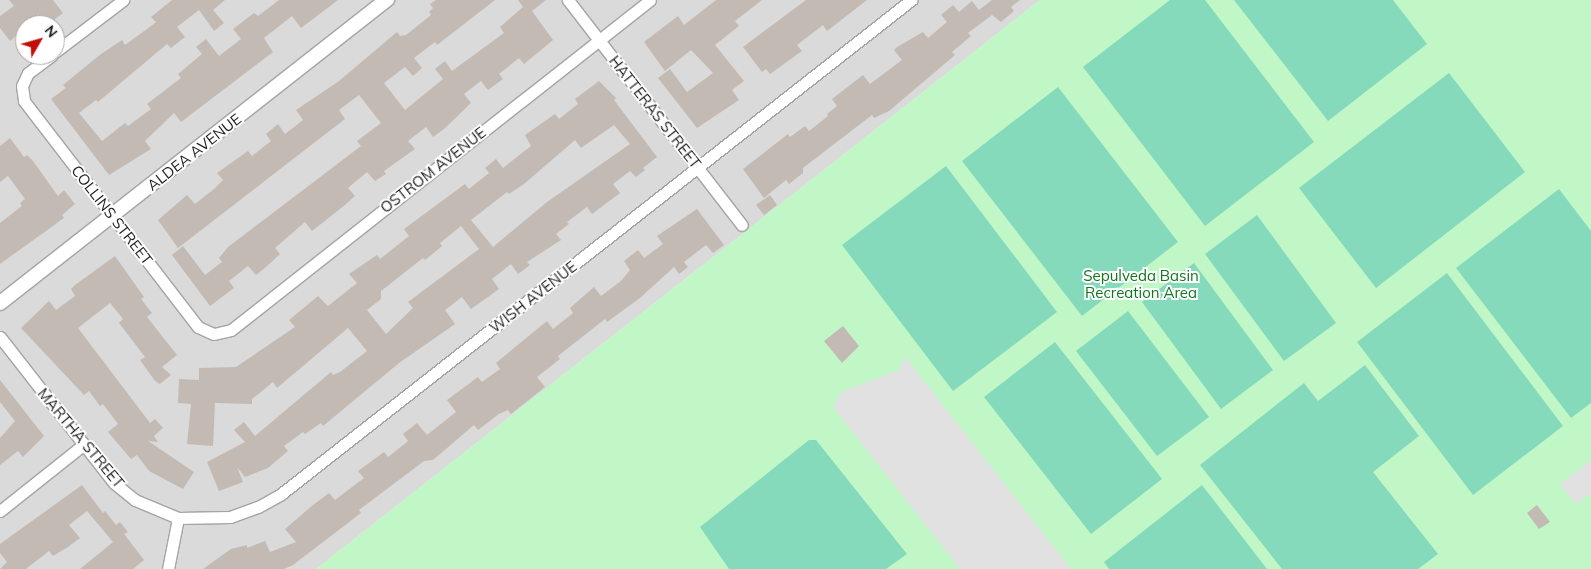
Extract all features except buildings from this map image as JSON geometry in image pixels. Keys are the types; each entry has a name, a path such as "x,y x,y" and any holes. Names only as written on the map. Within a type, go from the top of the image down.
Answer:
{"street":[{"path":"65,44 123,0"},
{"name":"ALDEA AVENUE","path":"0,303 387,0"},
{"name":"HATTERAS STREET","path":"568,0 742,225"},
{"name":"OSTROM AVENUE","path":"214,334 231,330 650,0"},
{"name":"WISH AVENUE","path":"178,518 230,517 258,507 281,494 911,0"},
{"name":"COLLINS STREET","path":"39,65 28,73 22,86 24,101 198,327 214,334"},
{"name":"MARTHA STREET","path":"0,337 114,483 135,500 178,518"},
{"path":"0,511 83,445"},
{"path":"168,569 178,518"}],"shaded area":[{"path":"0,0 1040,0 316,569 0,569"},
{"path":"905,357 1071,569 960,569 833,407 841,392 899,370"},
{"path":"1591,460 1591,496 1589,494 1576,504 1560,484"}],"green space":[{"name":"Sepulveda Basin Recreation Area","path":"1040,0 1591,0 1591,569 316,569"},
{"path":"1170,0 1205,0 1314,142 1205,226 1083,67"},
{"path":"1234,0 1393,0 1427,44 1328,121"},
{"path":"1449,73 1525,172 1376,288 1299,188"},
{"path":"1058,87 1178,242 1082,316 962,161"},
{"path":"946,166 1057,312 953,391 842,245"},
{"path":"1559,189 1591,231 1591,403 1571,418 1456,268"},
{"path":"1257,215 1336,323 1284,361 1205,254"},
{"path":"1194,263 1273,370 1221,409 1142,302"},
{"path":"1447,273 1563,426 1473,495 1357,342"},
{"path":"1128,311 1209,417 1157,456 1076,351"},
{"path":"1055,342 1162,479 1091,534 984,397"},
{"path":"1365,365 1419,436 1373,472 1438,554 1418,569 1282,569 1200,465 1304,383 1318,401"},
{"path":"809,440 816,440 907,554 886,569 729,569 700,527"},
{"path":"1202,485 1267,569 1109,569 1104,562"}]}
